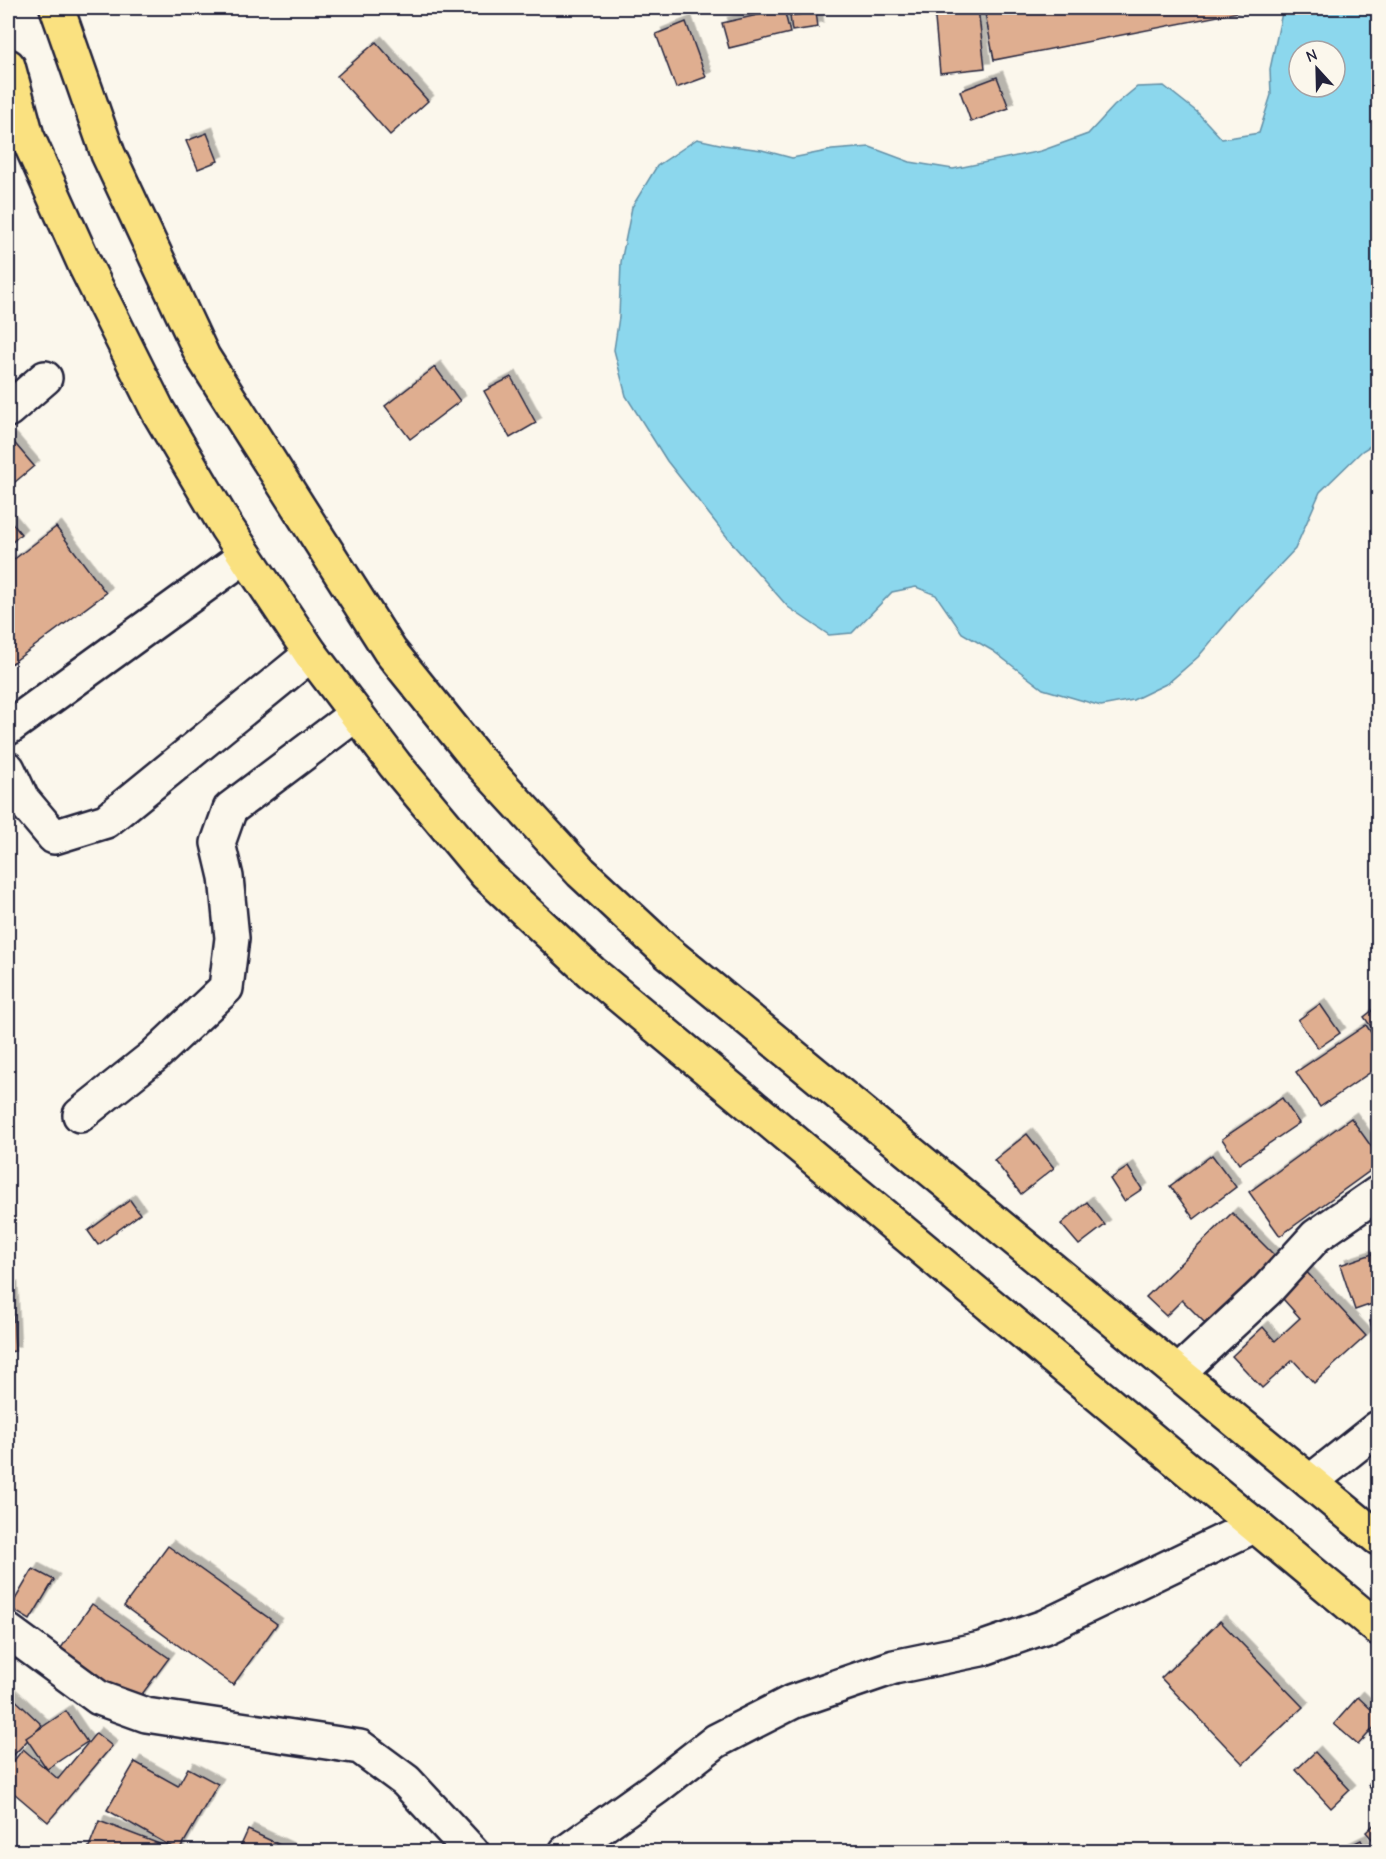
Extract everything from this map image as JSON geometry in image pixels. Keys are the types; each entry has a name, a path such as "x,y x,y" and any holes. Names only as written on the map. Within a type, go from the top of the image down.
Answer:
{"highway":[{"path":"57,8 108,154 203,357 390,651 477,759 582,872 667,952 1378,1538"},
{"path":"8,66 27,136 85,265 158,411 245,556 310,654 486,874 591,972 1378,1628"}],"street":[{"path":"8,410 45,378"},
{"path":"8,728 245,556"},
{"path":"8,769 22,800 54,837 106,821 310,654"},
{"path":"80,1115 154,1056 226,988 232,938 226,877 218,843 230,809 356,714"},
{"path":"1178,1373 1267,1290 1316,1236 1378,1193"},
{"path":"1310,1482 1378,1428"},
{"path":"566,1851 716,1742 792,1702 894,1667 981,1649 1044,1627 1256,1526"},
{"path":"8,1631 99,1698 146,1715 360,1747 406,1781 472,1851"}],"water":[{"path":"1283,8 1378,8 1378,441 1362,451 1320,492 1295,549 1242,605 1198,657 1168,683 1133,700 1101,706 1043,689 993,651 962,633 936,595 916,587 892,592 852,633 829,635 788,607 735,547 667,461 626,396 614,350 619,317 621,262 632,207 657,166 697,139 762,150 792,158 832,150 870,147 910,162 953,169 1041,151 1088,134 1114,106 1137,87 1164,86 1197,112 1222,139 1259,133 1271,95 1270,69"}],"building":[{"path":"934,8 978,8 985,68 940,73"},
{"path":"984,8 1238,8 1239,12 994,60"},
{"path":"784,9 790,33 729,48 722,23"},
{"path":"816,12 818,27 792,31 790,16"},
{"path":"686,22 706,77 676,88 656,34"},
{"path":"376,42 428,101 390,135 337,76"},
{"path":"997,77 1009,108 971,122 960,91"},
{"path":"207,133 218,161 198,169 186,141"},
{"path":"435,367 460,401 410,439 385,406"},
{"path":"511,377 536,423 510,438 484,391"},
{"path":"11,439 34,466 8,488 8,442"},
{"path":"8,518 21,534 8,546"},
{"path":"56,527 106,593 8,666 8,564"},
{"path":"1320,1004 1340,1033 1318,1048 1298,1020"},
{"path":"1378,1006 1378,1036 1364,1017"},
{"path":"1366,1025 1378,1043 1378,1067 1320,1107 1296,1072"},
{"path":"1282,1098 1299,1123 1239,1164 1222,1139"},
{"path":"1351,1118 1378,1156 1378,1165 1280,1236 1249,1192"},
{"path":"1027,1134 1054,1168 1021,1194 994,1160"},
{"path":"1212,1155 1236,1187 1194,1219 1170,1186"},
{"path":"1128,1167 1142,1189 1124,1201 1110,1179"},
{"path":"130,1200 140,1214 98,1245 88,1231"},
{"path":"1087,1202 1105,1225 1079,1245 1061,1224"},
{"path":"1232,1213 1277,1258 1208,1326 1182,1300 1166,1316 1146,1297"},
{"path":"1378,1252 1378,1302 1355,1310 1340,1265"},
{"path":"1301,1266 1366,1336 1314,1383 1293,1360 1262,1388 1232,1356 1263,1327 1275,1341 1300,1318 1275,1290"},
{"path":"8,1287 12,1287 15,1351 8,1352"},
{"path":"1378,1318 1378,1351 1370,1321"},
{"path":"168,1546 277,1624 233,1685 124,1606"},
{"path":"33,1569 54,1580 30,1620 10,1608"},
{"path":"92,1604 169,1658 131,1709 56,1655"},
{"path":"1220,1621 1303,1707 1243,1764 1161,1678"},
{"path":"8,1693 42,1725 8,1761"},
{"path":"1358,1697 1378,1716 1378,1723 1358,1745 1334,1724"},
{"path":"66,1711 87,1742 47,1769 26,1738"},
{"path":"96,1733 112,1746 48,1822 8,1788 8,1768 23,1749 58,1779"},
{"path":"1315,1752 1350,1790 1331,1808 1296,1770"},
{"path":"135,1762 178,1786 188,1768 218,1784 179,1851 107,1810"},
{"path":"1378,1776 1378,1798 1368,1785"},
{"path":"99,1821 178,1851 87,1852"},
{"path":"1378,1821 1378,1846 1366,1832"},
{"path":"248,1830 295,1852 238,1852"},
{"path":"1361,1840 1367,1852 1337,1852"}]}
